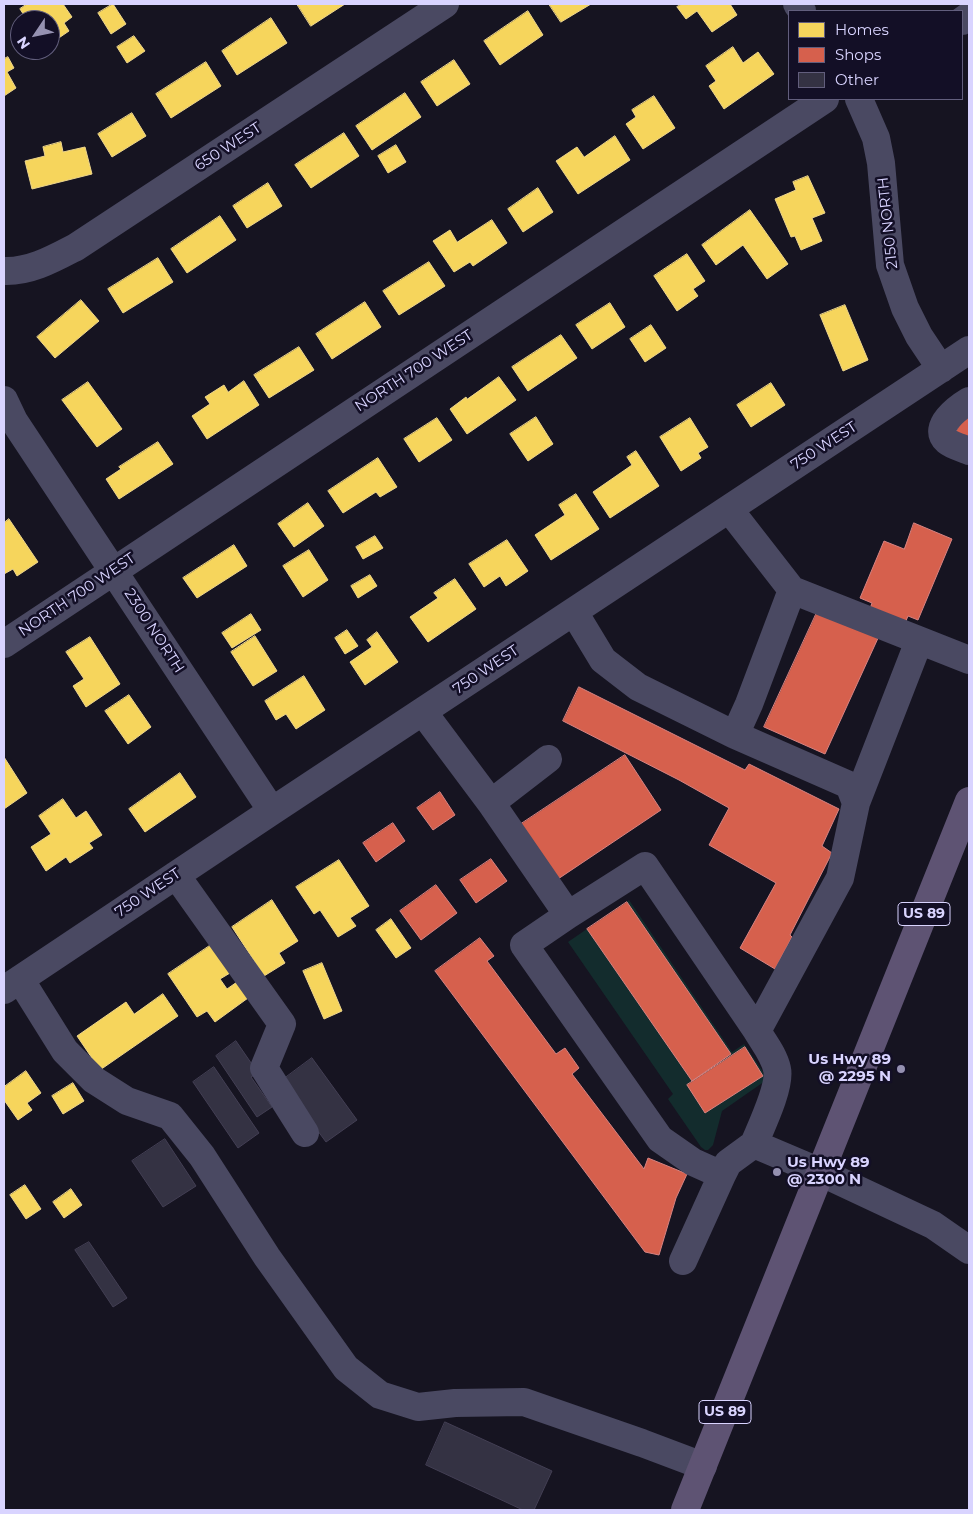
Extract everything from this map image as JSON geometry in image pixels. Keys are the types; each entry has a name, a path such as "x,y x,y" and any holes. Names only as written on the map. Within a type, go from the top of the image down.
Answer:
{"main road":[{"name":"US 89","path":"685,1510 969,801"}],"street":[{"name":"650 WEST","path":"4,271 12,272 44,264 76,247 445,4"},
{"name":"NORTH 700 WEST","path":"4,644 823,100"},
{"name":"2150 NORTH","path":"859,100 876,138 881,163 890,265 905,308 919,336 941,368"},
{"name":"750 WEST","path":"12,985 969,350"},
{"name":"2300 NORTH","path":"4,400 14,421 272,811"},
{"path":"969,401 950,415 943,431 944,437 948,442 969,451"},
{"path":"729,509 792,590 969,660"},
{"path":"735,735 749,704 792,590"},
{"path":"574,612 604,660 638,688 735,735 849,785 856,803"},
{"path":"757,1031 840,878 856,803 919,641"},
{"path":"423,712 491,804 568,915"},
{"path":"491,804 548,759"},
{"path":"683,1262 728,1163 754,1144 777,1086 778,1071 773,1057 757,1031 645,866 524,945 660,1138 693,1162 722,1175"},
{"path":"176,875 282,1024 264,1068 305,1133"},
{"path":"12,985 65,1051 94,1080 127,1101 170,1116 202,1156 267,1257 346,1368 380,1395 418,1407 455,1403 524,1402 642,1442 703,1466"},
{"path":"754,1144 820,1172 933,1225 969,1250"}],"green space":[{"path":"629,900 732,1052 744,1044 768,1079 722,1111 713,1145 708,1150 701,1147 668,1099 673,1094 568,942"}],"building: Homes":[{"path":"27,4 63,4 72,17 64,23 69,31 60,37 60,10 20,9"},
{"path":"113,4 126,24 111,34 98,13"},
{"path":"297,4 345,4 311,26"},
{"path":"549,4 591,4 561,22"},
{"path":"682,4 730,4 737,15 712,32 697,11 686,19 677,7"},
{"path":"528,11 543,35 500,65 484,41"},
{"path":"271,18 287,43 237,75 222,51"},
{"path":"134,36 145,51 127,63 117,47"},
{"path":"733,47 743,63 758,52 774,74 724,109 709,86 716,81 706,66"},
{"path":"8,57 14,68 7,72 16,88 4,96 4,59"},
{"path":"454,60 470,84 437,106 421,82"},
{"path":"206,62 221,86 171,118 156,94"},
{"path":"405,93 421,117 372,150 356,126"},
{"path":"654,96 675,128 643,149 626,124 636,117 632,110"},
{"path":"132,113 146,136 112,157 98,134"},
{"path":"344,133 359,156 311,188 295,165"},
{"path":"615,136 630,160 578,194 556,161 577,147 584,157"},
{"path":"61,142 63,152 85,147 92,174 32,189 25,161 45,156 43,147"},
{"path":"396,145 406,162 388,173 378,156"},
{"path":"808,176 825,213 812,218 822,241 801,250 795,236 791,237 775,199 796,190 793,182"},
{"path":"268,183 282,206 247,228 233,206"},
{"path":"538,188 553,212 523,232 508,209"},
{"path":"750,210 788,264 767,279 743,245 716,265 702,245"},
{"path":"220,216 236,240 187,273 171,249"},
{"path":"492,220 507,243 473,266 470,262 454,272 433,241 450,230 457,242"},
{"path":"687,254 705,281 693,289 698,296 677,311 654,276"},
{"path":"158,258 173,282 123,313 108,289"},
{"path":"429,262 445,286 399,315 383,291"},
{"path":"81,300 99,321 55,358 37,337"},
{"path":"365,302 381,327 332,359 316,334"},
{"path":"610,303 625,327 592,349 576,325"},
{"path":"845,305 868,360 843,371 820,315"},
{"path":"651,325 666,348 645,362 630,339"},
{"path":"561,335 577,358 528,391 512,367"},
{"path":"299,347 314,370 269,398 254,375"},
{"path":"499,377 516,400 467,434 450,409"},
{"path":"244,381 259,405 207,439 192,416 210,404 205,397 224,385 228,392"},
{"path":"88,382 122,429 97,447 62,400"},
{"path":"771,383 785,405 751,427 737,405"},
{"path":"536,417 553,444 528,461 510,434"},
{"path":"437,418 452,440 419,462 404,439"},
{"path":"690,418 708,447 698,453 701,458 681,471 660,437"},
{"path":"158,442 173,464 119,499 106,479 121,469 119,467"},
{"path":"636,451 659,486 610,518 593,492 632,465 627,457"},
{"path":"378,458 397,487 380,497 376,492 343,513 328,491"},
{"path":"576,494 599,529 551,560 535,535 565,515 559,505"},
{"path":"308,503 324,526 294,547 278,524"},
{"path":"9,519 38,562 17,576 13,569 4,574 4,523"},
{"path":"375,536 383,548 363,559 356,547"},
{"path":"507,540 528,571 506,586 500,576 484,587 469,564"},
{"path":"234,545 247,566 197,598 183,578"},
{"path":"309,550 328,580 303,597 283,566"},
{"path":"370,575 377,586 358,598 351,586"},
{"path":"455,579 476,609 428,642 410,617 438,598 434,593"},
{"path":"251,614 261,630 232,648 222,633"},
{"path":"347,630 358,646 345,654 335,638"},
{"path":"377,632 398,662 365,685 350,662 372,647 367,640"},
{"path":"255,636 277,671 253,686 231,652"},
{"path":"90,637 120,684 86,707 73,686 84,679 66,652"},
{"path":"304,676 325,710 296,729 286,714 276,720 265,701"},
{"path":"129,695 151,727 128,744 105,711"},
{"path":"4,757 27,793 4,809"},
{"path":"180,773 196,797 145,832 129,809"},
{"path":"63,799 76,818 86,811 102,835 89,843 93,848 70,863 66,857 46,871 31,847 51,834 39,816"},
{"path":"339,860 369,906 350,918 356,926 338,937 320,910 314,914 296,887"},
{"path":"272,900 298,941 279,953 285,963 264,976 232,927"},
{"path":"391,919 411,948 396,958 376,930"},
{"path":"211,945 230,973 220,979 227,989 237,982 248,998 215,1022 207,1011 197,1017 168,974"},
{"path":"322,963 342,1011 324,1019 303,971"},
{"path":"163,994 178,1016 100,1070 77,1036 126,1002 134,1014"},
{"path":"26,1071 41,1093 27,1103 32,1110 18,1120 4,1100 4,1087"},
{"path":"73,1083 84,1101 63,1114 52,1096"},
{"path":"25,1185 41,1209 26,1219 10,1195"},
{"path":"71,1189 82,1205 64,1218 53,1202"}],"building: Shops":[{"path":"969,408 969,444 955,434"},
{"path":"914,523 952,539 918,620 908,616 903,628 868,614 872,603 860,598 884,541 904,549"},
{"path":"819,608 879,636 825,754 764,727"},
{"path":"579,687 745,770 749,764 839,809 822,846 832,853 790,935 792,937 775,969 740,948 776,883 709,845 729,808 679,780 563,721"},
{"path":"625,755 661,810 552,883 515,828"},
{"path":"440,792 455,815 433,830 417,808"},
{"path":"393,823 405,841 376,862 363,843"},
{"path":"491,859 507,881 476,903 460,880"},
{"path":"436,885 457,913 421,940 400,911"},
{"path":"627,902 731,1054 692,1081 587,929"},
{"path":"480,938 494,956 487,961 556,1054 565,1048 579,1068 572,1074 644,1169 648,1158 687,1174 676,1198 659,1255 645,1252 435,971"},
{"path":"745,1047 763,1076 705,1113 687,1085"}],"building: Other":[{"path":"236,1041 258,1073 251,1077 272,1107 257,1117 216,1056"},
{"path":"312,1058 357,1120 326,1142 281,1081"},
{"path":"214,1067 259,1133 238,1148 193,1082"},
{"path":"165,1139 196,1186 163,1207 132,1161"},
{"path":"89,1242 127,1298 113,1307 75,1250"},
{"path":"445,1422 552,1471 534,1510 523,1510 426,1465"}],"place":[{"name":"Us Hwy 89 @ 2295 N","path":"901,1069"},
{"name":"Us Hwy 89 @ 2300 N","path":"777,1172"}]}
